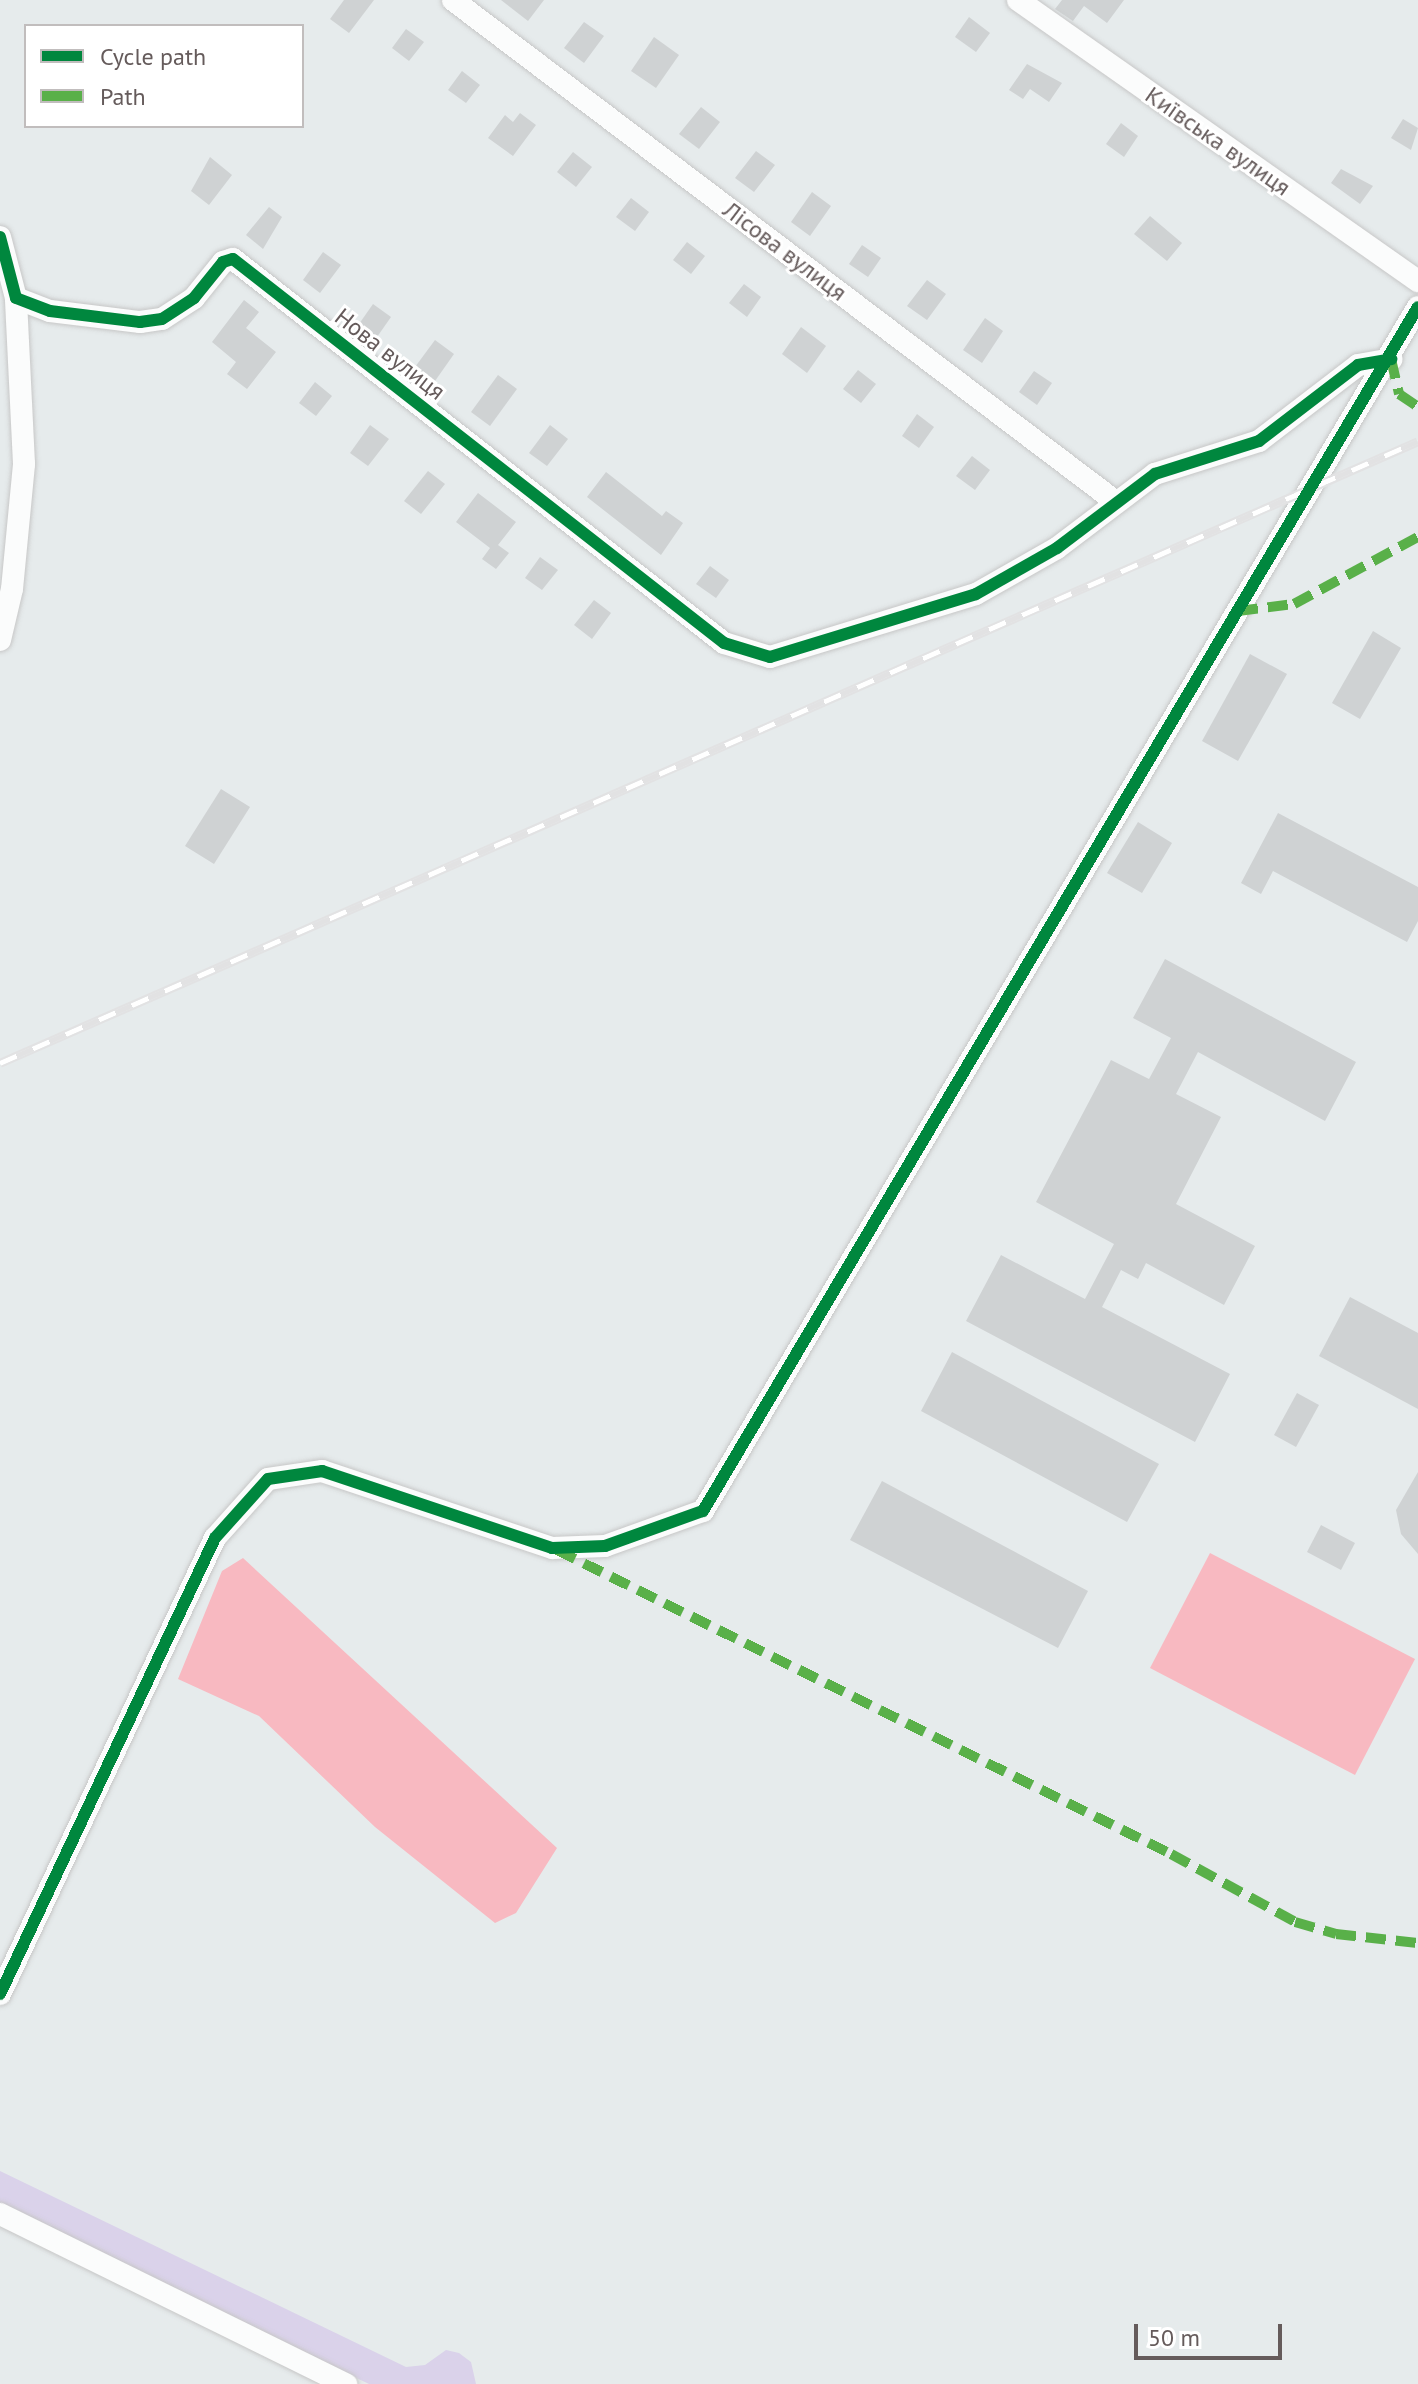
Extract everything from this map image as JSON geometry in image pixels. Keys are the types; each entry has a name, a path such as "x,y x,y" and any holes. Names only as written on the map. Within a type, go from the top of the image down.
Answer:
{"street":[{"name":"Лісова вулиця","path":"453,0 1116,502"},
{"name":"Київська вулиця","path":"1018,0 1418,281"},
{"path":"0,237 16,298 24,464 12,589 0,640"},
{"name":"Нова вулиця","path":"16,298 50,311 140,322 162,319 194,298 223,262 233,259 724,643 770,657 976,594 1057,548 1116,502"},
{"path":"0,1994 215,1538 268,1479 322,1471 552,1548 605,1546 703,1511 1391,359 1418,307"},
{"path":"1116,502 1155,474 1259,441 1358,365 1391,359"},
{"path":"0,2214 346,2384"}],"shaded area":[{"path":"1210,1553 1415,1659 1355,1775 1150,1668"},
{"path":"243,1558 557,1848 516,1913 495,1923 375,1827 259,1716 178,1679 222,1571"},
{"path":"0,2171 406,2367 425,2365 446,2350 459,2353 471,2362 476,2384 369,2384 0,2204"}],"building":[{"path":"344,0 374,0 349,33 330,19"},
{"path":"501,0 544,0 528,21"},
{"path":"1062,0 1124,0 1107,23 1084,6 1073,21 1055,9"},
{"path":"969,17 990,33 976,52 955,37"},
{"path":"584,22 604,36 584,63 564,48"},
{"path":"406,29 424,42 409,61 392,48"},
{"path":"654,37 679,55 656,88 631,71"},
{"path":"1027,64 1062,83 1049,102 1030,89 1023,99 1009,90"},
{"path":"462,71 480,85 466,103 448,90"},
{"path":"701,107 720,122 699,149 679,134"},
{"path":"520,113 536,125 513,156 488,138 505,115 513,122"},
{"path":"1403,119 1418,128 1411,150 1391,138"},
{"path":"1121,123 1138,136 1124,157 1106,144"},
{"path":"756,151 775,165 754,192 735,178"},
{"path":"573,152 592,167 576,187 557,172"},
{"path":"210,157 232,175 209,205 191,191"},
{"path":"1341,169 1373,186 1360,204 1331,183"},
{"path":"812,192 831,206 810,236 791,222"},
{"path":"631,198 649,212 635,231 616,217"},
{"path":"269,207 282,217 263,249 246,235"},
{"path":"1150,216 1182,243 1167,261 1134,234"},
{"path":"687,242 705,256 691,274 673,260"},
{"path":"862,245 881,258 868,277 849,264"},
{"path":"323,252 341,265 320,293 303,280"},
{"path":"927,280 946,294 927,320 907,306"},
{"path":"744,284 761,297 747,317 729,303"},
{"path":"244,300 259,312 246,328 276,352 247,389 227,374 236,362 212,342"},
{"path":"373,304 391,317 377,337 359,324"},
{"path":"985,318 1003,331 982,363 963,350"},
{"path":"801,327 826,346 807,373 782,354"},
{"path":"435,340 454,354 435,381 415,367"},
{"path":"858,370 876,384 861,403 843,389"},
{"path":"1034,371 1052,383 1037,405 1019,392"},
{"path":"498,375 517,389 490,426 471,412"},
{"path":"315,382 332,396 316,416 299,403"},
{"path":"917,414 934,427 919,448 902,436"},
{"path":"370,425 389,439 368,466 350,453"},
{"path":"550,425 568,439 547,466 529,453"},
{"path":"972,456 990,470 975,490 956,476"},
{"path":"428,471 445,484 421,514 404,501"},
{"path":"606,472 662,516 666,511 683,523 661,555 587,497"},
{"path":"478,493 516,522 498,545 509,553 496,569 482,559 490,548 456,522"},
{"path":"540,557 558,570 542,590 525,578"},
{"path":"710,566 729,580 716,598 696,584"},
{"path":"594,600 611,613 592,639 574,625"},
{"path":"1373,631 1401,648 1360,719 1332,703"},
{"path":"1250,654 1287,674 1238,761 1202,741"},
{"path":"221,789 250,807 214,864 185,846"},
{"path":"1278,813 1418,887 1418,921 1407,942 1273,871 1261,894 1241,883"},
{"path":"1138,822 1172,843 1142,893 1107,873"},
{"path":"1165,959 1356,1062 1325,1121 1198,1052 1176,1094 1221,1117 1176,1204 1255,1246 1224,1305 1146,1263 1138,1279 1121,1270 1102,1307 1230,1374 1195,1442 966,1321 1001,1255 1085,1299 1114,1244 1036,1202 1111,1060 1149,1079 1171,1038 1133,1018"},
{"path":"1350,1297 1418,1333 1418,1409 1319,1356"},
{"path":"952,1352 1159,1464 1127,1522 921,1411"},
{"path":"1297,1393 1319,1405 1296,1447 1274,1435"},
{"path":"1418,1472 1418,1554 1401,1534 1396,1510"},
{"path":"882,1481 1088,1591 1058,1648 850,1540"},
{"path":"1321,1525 1355,1543 1341,1570 1307,1552"}],"railway":[{"path":"0,1063 1418,441"}],"marked path":[{"path":"1391,359 1399,394 1418,407"},
{"path":"1238,611 1294,604 1418,537"},
{"path":"557,1550 1171,1854 1295,1922 1336,1934 1418,1943"}],"cycle path":[{"path":"0,237 16,298 50,311 140,322 162,319 194,298 223,262 233,259 724,643 770,657 976,594 1057,548 1155,474 1259,441 1358,365 1391,359"},
{"path":"0,1994 215,1538 268,1479 322,1471 552,1548 605,1546 703,1511 1418,307"}]}
